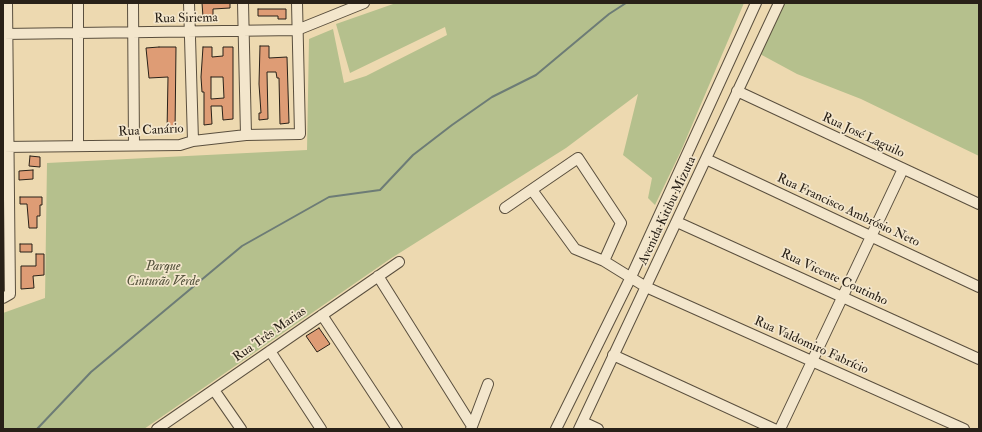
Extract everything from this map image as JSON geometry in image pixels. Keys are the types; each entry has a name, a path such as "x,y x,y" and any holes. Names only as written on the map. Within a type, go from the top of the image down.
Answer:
{"street":[{"path":"3,298 10,294 6,147 6,3"},
{"path":"78,3 78,146"},
{"path":"133,3 134,145"},
{"path":"189,3 193,141"},
{"path":"244,3 246,135"},
{"path":"297,3 297,30"},
{"path":"556,429 631,277 756,3"},
{"name":"Avenida Kitibu Mizuta","path":"581,425 677,222 736,91 779,3"},
{"name":"Rua Siriema","path":"5,34 297,30 357,4"},
{"name":"Rua Canário","path":"6,147 180,145 193,141 246,135 300,134 297,30"},
{"name":"Rua José Laguilo","path":"736,91 979,204"},
{"path":"505,208 578,158 620,223 604,261"},
{"name":"Rua Francisco Ambrósio Neto","path":"706,159 979,287"},
{"path":"780,429 903,168"},
{"name":"Rua Valdomiro Fabrício","path":"532,190 575,249 604,261 646,287 964,429"},
{"name":"Rua Vicente Coutinho","path":"677,222 979,359"},
{"name":"Rua Três Marias","path":"160,428 399,262"},
{"path":"378,276 472,427"},
{"path":"322,315 397,429"},
{"path":"270,351 321,429"},
{"path":"613,355 774,429"},
{"path":"472,427 488,384"},
{"path":"214,390 241,429"},
{"path":"581,425 598,429"}],"green space":[{"name":"Parque Cinturão Verde","path":"396,3 744,3 681,151 655,205 648,198 652,178 623,155 638,94 566,148 390,259 144,429 3,429 3,313 45,298 47,163 307,150 309,39 333,29 344,83 366,76 447,35 445,27 350,73 336,24"},
{"path":"784,3 979,3 979,156 861,99 797,74 760,54"}],"building":[{"path":"202,3 230,3 230,8 213,9 213,16 203,17"},
{"path":"258,9 286,9 286,19 278,19 278,16 258,16"},
{"path":"260,46 269,46 269,58 287,57 289,123 280,124 279,78 277,78 276,72 267,72 268,119 259,120 259,113 261,113 259,84"},
{"path":"176,47 175,132 167,132 168,77 149,78 146,48"},
{"path":"203,47 212,47 212,57 223,56 223,47 233,47 233,119 223,120 222,106 211,106 212,124 204,125 204,92 202,92 201,77","holes":["211,77 223,77 224,98 211,99"]},
{"path":"30,156 40,157 40,167 29,166"},
{"path":"33,170 33,179 19,180 19,171"},
{"path":"20,197 42,197 40,216 37,216 37,228 29,228 27,204 20,204"},
{"path":"20,244 32,244 32,252 20,252"},
{"path":"36,254 44,254 44,275 33,276 34,288 21,289 21,266 36,266"},
{"path":"319,328 330,344 317,352 306,336"}],"waterway":[{"path":"37,429 91,372 242,246 329,197 380,190 413,155 452,125 492,97 536,75 609,14 626,3"}]}
